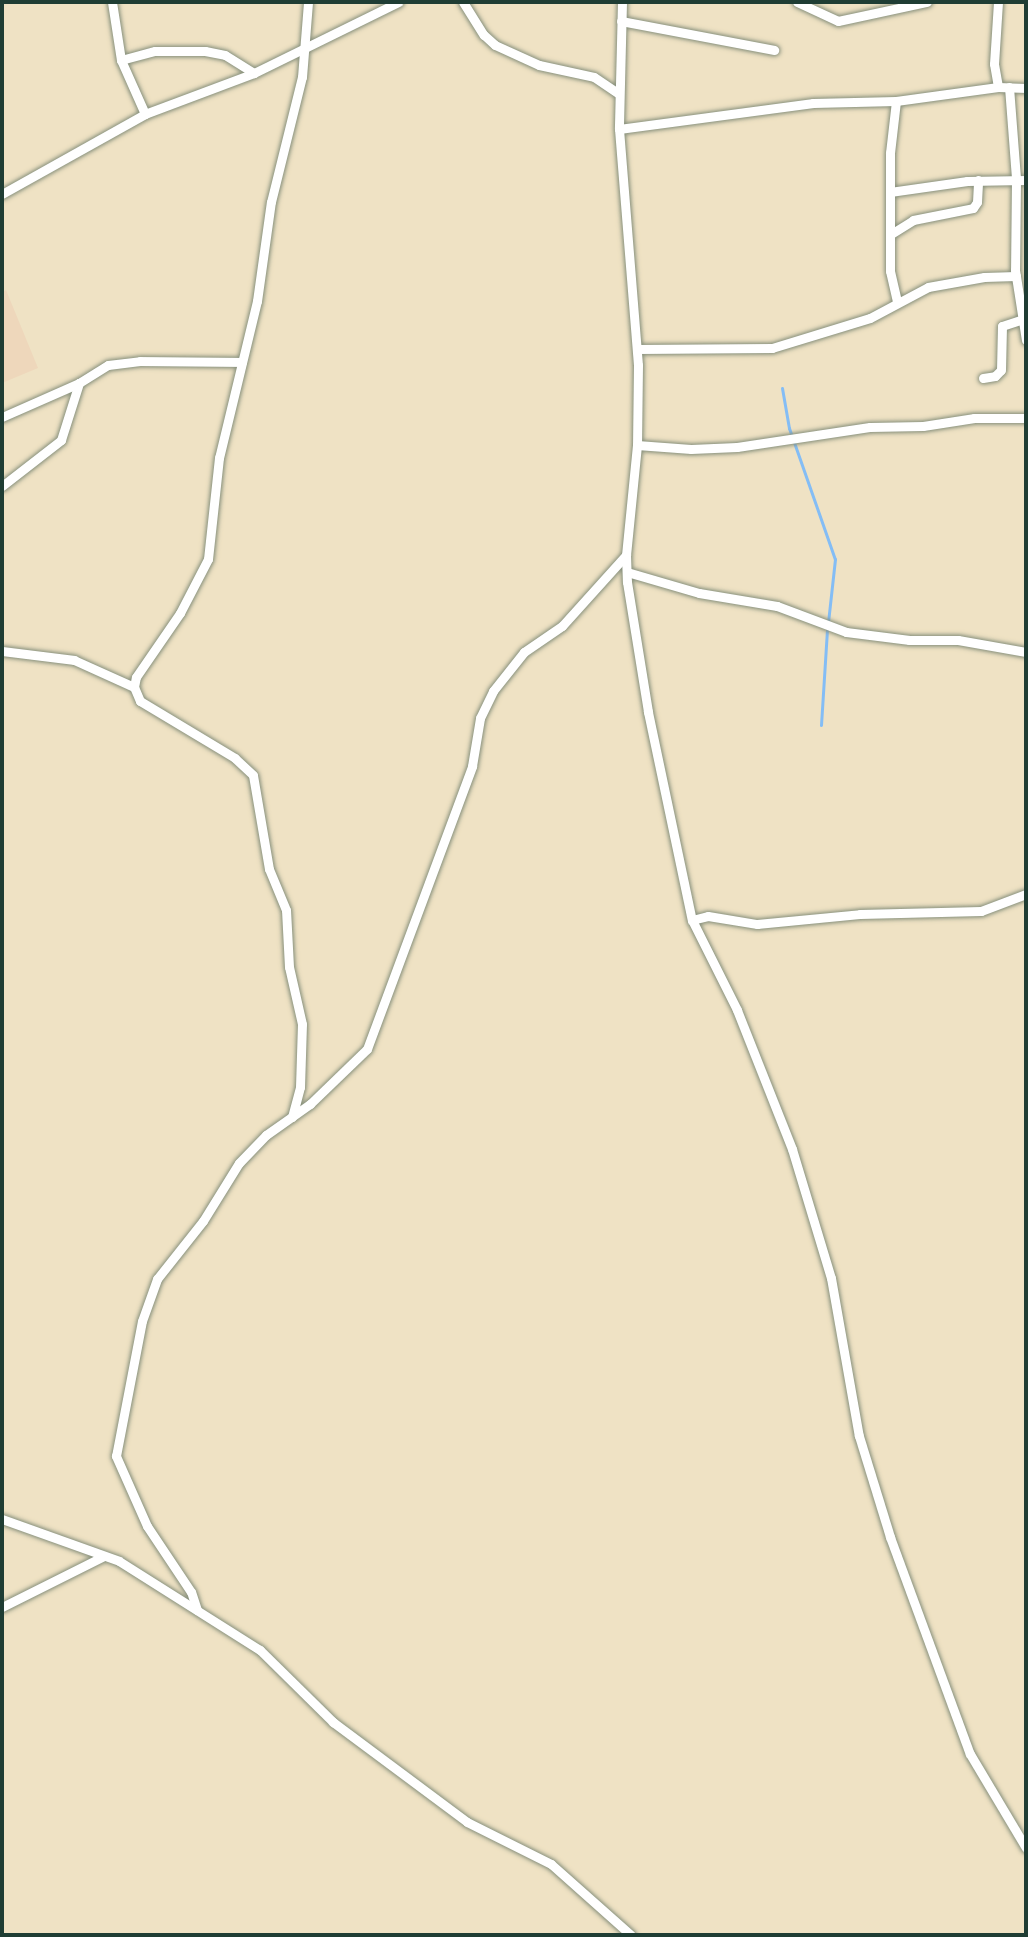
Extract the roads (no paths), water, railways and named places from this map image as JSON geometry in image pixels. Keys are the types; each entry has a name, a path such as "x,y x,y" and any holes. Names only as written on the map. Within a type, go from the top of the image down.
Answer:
{"street":[{"path":"112,2 121,60 145,114"},
{"path":"292,1117 300,1087 302,1024 289,967 286,910 269,869 253,775 235,758 140,701 134,687 136,677 180,613 208,559 219,458 257,301 271,202 302,77 308,2"},
{"path":"2,194 145,114 254,73 398,2"},
{"path":"463,2 484,35 495,45 539,65 594,77 618,93"},
{"path":"622,2 619,129 637,349 637,445 627,572 648,712 692,920 749,1038 792,1149 831,1278 859,1436 890,1537 960,1731 1026,1848"},
{"path":"797,2 838,21 927,2"},
{"path":"998,2 994,64 1004,87 1021,179 1015,273 1026,340"},
{"path":"621,21 774,50"},
{"path":"121,60 155,51 205,51 225,55 254,73"},
{"path":"619,129 813,103 896,101 1004,87 1026,88"},
{"path":"896,101 891,136 890,192 891,280 897,302"},
{"path":"890,192 978,180 1021,179"},
{"path":"891,234 913,220 973,208 977,202 978,180"},
{"path":"637,349 772,348 826,334 880,314 916,292 956,281 1026,270"},
{"path":"983,378 995,376 1001,370 1002,326 1021,320"},
{"path":"2,417 79,383 116,362 242,362"},
{"path":"2,486 61,440 79,383"},
{"path":"637,445 691,449 780,443 870,427 923,426 974,418 1026,418"},
{"path":"197,1610 191,1592 147,1526 119,1469 116,1456 120,1420 142,1321 164,1267 203,1221 239,1163 266,1135 292,1117 367,1049 472,766 480,718 493,691 524,652 562,626 626,555"},
{"path":"627,572 699,593 777,606 846,632 909,640 958,640 1026,652"},
{"path":"2,651 74,660 134,687"},
{"path":"692,920 708,916 757,924 860,914 981,911 1026,894"},
{"path":"2,1519 119,1561 260,1650 333,1722 467,1822 551,1864 631,1935"},
{"path":"2,1607 104,1556"}],"waterway":[{"path":"782,388 789,428 835,559 828,622"},
{"path":"821,725 827,629"}]}
